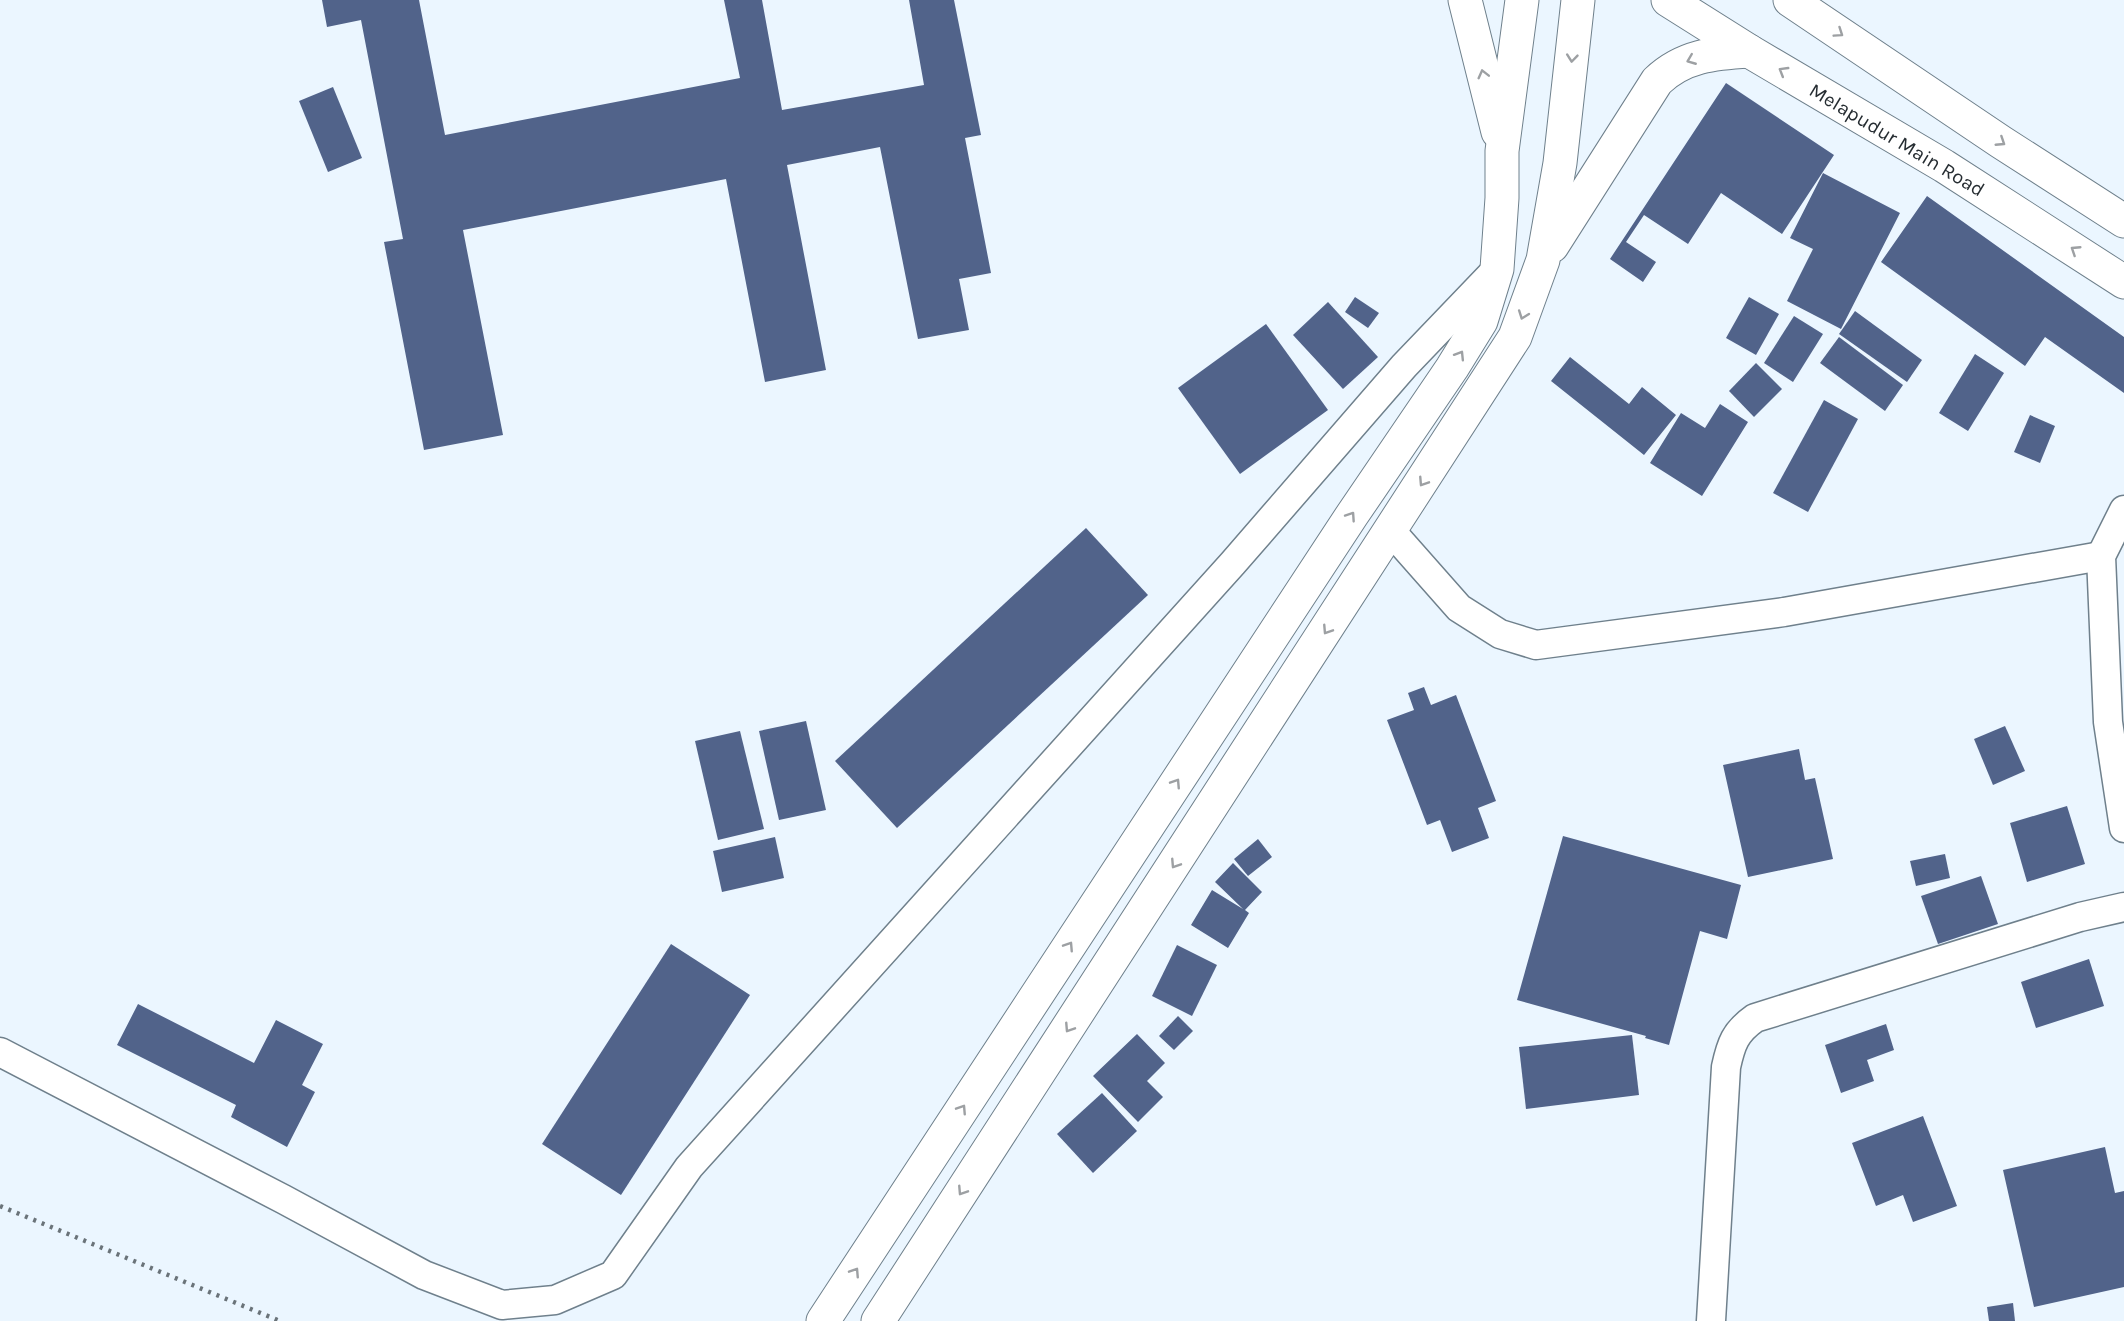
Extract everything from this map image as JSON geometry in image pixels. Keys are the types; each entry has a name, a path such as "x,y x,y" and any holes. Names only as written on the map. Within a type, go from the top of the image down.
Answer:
{"main road":[{"path":"1465,0 1502,151"},
{"path":"823,1321 1481,321 1497,269 1502,198 1502,151 1522,0"},
{"path":"878,1321 1515,338 1543,260 1560,163 1578,0"},
{"name":"Melapudur Main Road","path":"1668,0 1749,51 1944,166 2124,282"},
{"path":"1790,0 2001,142 2124,221"},
{"path":"1543,260 1657,81 1669,70 1695,57 1749,51"}],"street":[{"path":"0,1052 284,1199 424,1275 502,1305 555,1300 613,1275 689,1167 1233,563 1404,366 1497,269"},
{"path":"2124,510 2101,556 2108,722 2124,828"},
{"path":"1391,531 1459,608 1500,634 1536,645 1784,612 2101,556"},
{"path":"1712,1321 1726,1067 1730,1048 1741,1028 1755,1018 1766,1014 2080,917 2124,907"}],"building":[{"path":"322,0 419,0 445,135 740,78 724,0 762,0 782,110 924,85 909,0 954,0 981,135 965,138 991,273 959,279 969,330 918,339 880,147 787,165 826,370 765,382 726,179 463,230 503,435 424,450 384,242 403,239 361,20 327,27"},
{"path":"1726,83 1834,155 1782,234 1721,193 1688,244 1644,215 1626,242 1656,262 1643,282 1610,259"},
{"path":"333,87 362,158 328,172 299,101"},
{"path":"1823,173 1900,213 1841,329 1787,301 1813,249 1790,238"},
{"path":"1927,196 2124,337 2124,393 2045,337 2025,366 1881,262"},
{"path":"1355,297 1379,313 1368,328 1345,312"},
{"path":"1749,297 1779,314 1756,355 1726,338"},
{"path":"1328,302 1378,357 1343,389 1293,335"},
{"path":"1855,311 1922,360 1907,382 1839,334"},
{"path":"1794,316 1823,334 1793,382 1764,363"},
{"path":"1266,324 1328,410 1240,474 1178,388"},
{"path":"1839,337 1903,385 1885,411 1820,363"},
{"path":"1975,354 2004,373 1968,431 1939,413"},
{"path":"1570,357 1629,404 1642,387 1676,415 1644,455 1551,381"},
{"path":"1756,363 1782,389 1754,417 1729,391"},
{"path":"1824,400 1858,419 1808,512 1773,493"},
{"path":"1720,404 1748,422 1702,496 1650,463 1681,413 1705,428"},
{"path":"2030,415 2055,426 2040,463 2014,452"},
{"path":"1086,528 1148,595 897,828 835,761"},
{"path":"1424,687 1431,705 1456,695 1496,801 1478,808 1489,838 1452,852 1440,820 1427,825 1387,720 1414,710 1408,693"},
{"path":"806,721 826,810 779,820 759,731"},
{"path":"2005,726 2025,771 1993,785 1974,739"},
{"path":"740,731 764,829 718,840 695,741"},
{"path":"1799,749 1805,780 1815,778 1833,859 1748,877 1723,765"},
{"path":"2067,806 2085,864 2027,882 2010,823"},
{"path":"1563,836 1741,885 1727,939 1700,931 1669,1045 1645,1038 1646,1036 1517,1000"},
{"path":"775,837 784,878 722,892 713,851"},
{"path":"1258,839 1272,857 1248,876 1234,859"},
{"path":"1945,854 1950,878 1916,886 1910,861"},
{"path":"1233,863 1262,892 1245,910 1249,913 1228,948 1191,925 1212,890 1243,909 1215,882"},
{"path":"1981,876 1998,924 1938,944 1921,896"},
{"path":"671,944 750,995 621,1195 542,1144"},
{"path":"1177,945 1217,965 1192,1016 1152,996"},
{"path":"2089,959 2104,1006 2036,1028 2021,982"},
{"path":"138,1004 254,1063 276,1020 323,1044 302,1085 315,1092 287,1147 231,1117 236,1105 117,1045"},
{"path":"1178,1016 1193,1031 1174,1050 1159,1036"},
{"path":"1886,1024 1894,1050 1867,1060 1874,1081 1841,1093 1825,1045"},
{"path":"1137,1034 1165,1063 1147,1081 1163,1097 1138,1122 1093,1076"},
{"path":"1632,1035 1639,1095 1526,1109 1519,1047"},
{"path":"1102,1093 1137,1131 1093,1173 1057,1134"},
{"path":"1923,1116 1957,1206 1913,1222 1903,1195 1876,1206 1852,1143"},
{"path":"2105,1147 2115,1193 2124,1191 2124,1287 2034,1307 2003,1170"},
{"path":"2013,1303 2015,1321 1989,1321 1987,1307"}],"railway":[{"path":"0,1206 280,1321"}]}
